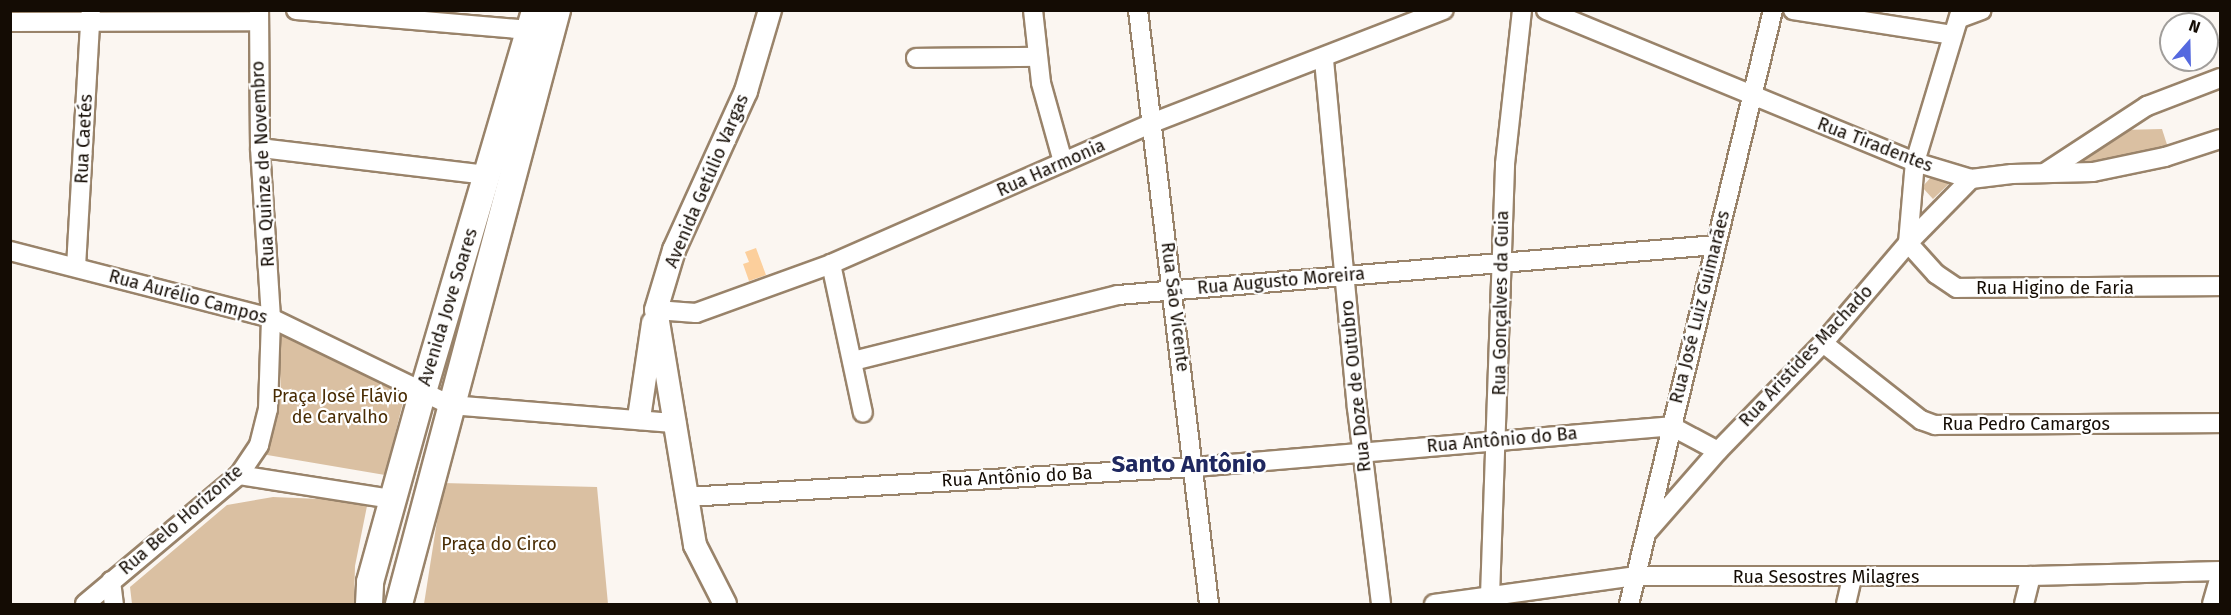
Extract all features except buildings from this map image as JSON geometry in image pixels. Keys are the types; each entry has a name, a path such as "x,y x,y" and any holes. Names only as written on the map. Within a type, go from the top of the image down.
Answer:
{"main road":[{"name":"Avenida Jove Soares","path":"399,604 450,405 557,10"},
{"name":"Avenida Jove Soares","path":"369,604 370,582 422,395 533,20"}],"street":[{"path":"296,10 533,20"},
{"name":"Avenida Getúlio Vargas","path":"725,604 695,545 656,309 674,250 746,91 770,10"},
{"path":"1033,10 1036,57 1063,162"},
{"name":"Rua São Vicente","path":"1138,10 1195,466 1209,604"},
{"name":"Rua Harmonia","path":"656,309 696,313 831,264 1152,123 1324,60 1444,10"},
{"name":"Rua Gonçalves da Guia","path":"1490,596 1498,439 1500,262 1505,164 1522,10"},
{"name":"Rua Tiradentes","path":"1546,10 1751,97 1915,162 1971,179 2044,173 2093,172 2165,157 2220,139"},
{"name":"Rua José Luiz Guimarães","path":"1629,604 1773,10"},
{"path":"1793,10 1952,35"},
{"path":"1908,243 1915,162 1952,35 1960,14 1982,10"},
{"path":"10,22 91,17 258,16"},
{"name":"Rua Quinze de Novembro","path":"258,16 261,148 271,318"},
{"name":"Rua Caetés","path":"76,267 91,17"},
{"path":"916,58 1036,57"},
{"name":"Rua Doze de Outubro","path":"1324,60 1344,276 1381,604"},
{"path":"2044,173 2147,106 2220,78"},
{"path":"261,148 488,175"},
{"name":"Rua Aristides Machado","path":"1644,536 1718,451 1823,343 1908,243 1971,179"},
{"name":"Rua Higino de Faria","path":"1908,243 1936,274 1957,288 2220,286"},
{"name":"Rua Augusto Moreira","path":"853,361 1118,295 1716,245"},
{"name":"Rua Aurélio Campos","path":"10,250 271,318 422,395"},
{"path":"831,264 864,413"},
{"path":"639,417 656,309"},
{"name":"Rua Belo Horizonte","path":"85,604 239,474 259,446 268,409 271,318"},
{"name":"Rua Pedro Camargos","path":"1823,343 1921,420 1935,425 2220,423"},
{"path":"422,395 450,405 639,417 676,423"},
{"path":"1671,426 1718,451"},
{"name":"Rua Antônio do Ba","path":"686,497 1195,466 1671,426"},
{"path":"239,474 393,500"},
{"name":"Rua Sesostres Milagres","path":"1434,604 1635,576 2031,576 2220,571"},
{"path":"2024,604 2031,576"},
{"path":"2212,604 2220,576"},
{"path":"1846,604 1852,577"},
{"path":"111,580 114,604"}],"green space":[{"path":"2162,129 2170,154 2070,172 2074,156 2120,130"},
{"path":"1934,174 1954,179 1933,199 1922,187"},
{"name":"Praça José Flávio de Carvalho","path":"277,313 410,374 385,475 250,452 276,414 281,394"},
{"name":"Praça do Circo","path":"443,483 597,487 608,604 424,604"},
{"path":"273,497 368,501 355,566 354,604 132,604 130,587 227,505"}],"district":[{"name":"Santo Antônio","path":"1189,465"}]}
